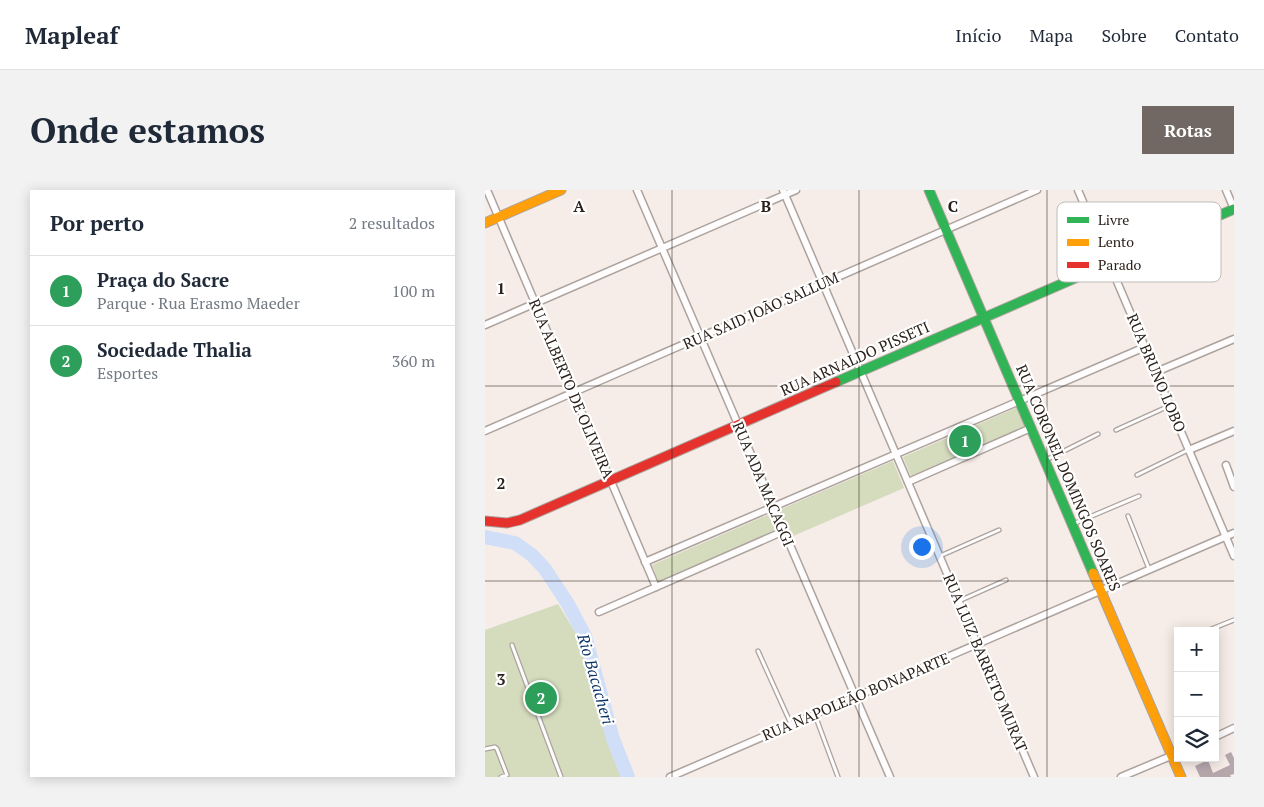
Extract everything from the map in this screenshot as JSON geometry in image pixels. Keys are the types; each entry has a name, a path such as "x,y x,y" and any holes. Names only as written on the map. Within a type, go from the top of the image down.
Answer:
{"street":[{"name":"RUA ALBERTO DE OLIVEIRA","path":"487,190 656,587"},
{"path":"485,223 561,190"},
{"name":"RUA ADA MACAGGI","path":"637,190 889,777"},
{"path":"485,325 662,248 784,192 796,190"},
{"name":"RUA CORONEL DOMINGOS SOARES","path":"929,190 1101,591 1174,752"},
{"name":"RUA SAID JOÃO SALLUM","path":"485,431 1037,190"},
{"name":"RUA BRUNO LOBO","path":"1078,190 1083,202"},
{"path":"1226,190 1234,209"},
{"name":"RUA LUIZ BARRETO MURAT","path":"784,192 1034,777"},
{"name":"RUA ARNALDO PISSETI","path":"1221,215 1234,209"},
{"name":"RUA ARNALDO PISSETI","path":"485,521 507,523 520,520 1066,282"},
{"name":"RUA BRUNO LOBO","path":"1117,282 1234,556"},
{"path":"1156,372 1234,340"},
{"path":"645,562 1145,347"},
{"path":"908,482 1031,428"},
{"path":"1189,450 1234,431"},
{"path":"1225,465 1234,486"},
{"path":"599,612 784,531"},
{"name":"RUA NAPOLEÃO BONAPARTE","path":"671,777 1234,533"},
{"path":"1219,734 1234,728"},
{"path":"1121,777 1174,754"},
{"name":"RUA CORONEL DOMINGOS SOARES","path":"1177,762 1181,777"}],"lane":[{"path":"1116,430 1170,406"},
{"path":"1045,460 1098,434"},
{"path":"1137,474 1189,450"},
{"path":"1073,524 1139,496"},
{"path":"1128,516 1149,570"},
{"path":"939,556 999,530"},
{"path":"959,601 1006,580"},
{"path":"1216,627 1234,620"},
{"path":"512,645 561,777"},
{"path":"758,652 792,725"},
{"path":"815,714 838,777"},
{"path":"485,749 495,747 497,749 507,776 501,777"}],"green space":[{"path":"1018,407 1027,426 911,476 903,457"},
{"path":"893,461 904,488 791,537 779,510"},
{"path":"770,514 777,531 659,582 652,565"},
{"path":"558,604 577,635 594,676 602,719 623,777 485,777 485,630"}],"building":[{"path":"1231,752 1234,758 1234,774 1230,775 1231,777 1200,777 1195,766 1209,762 1213,773 1230,765 1225,755"}],"waterway":[{"name":"Rio Bacacheri","path":"485,537 515,543 532,555 545,569 568,604 585,636 613,739 628,777"}],"traffic: fast":[{"path":"929,190 1093,573"},
{"path":"1221,215 1234,209"},
{"path":"836,382 1066,282"}],"traffic: slow":[{"path":"485,223 561,190"},
{"path":"1093,573 1181,777"}],"traffic: jam":[{"path":"485,521 507,523 520,520 836,382"}],"place":[{"name":"Praça do Sacre","path":"965,441"},
{"name":"Sociedade Thalia","path":"541,698"}]}
